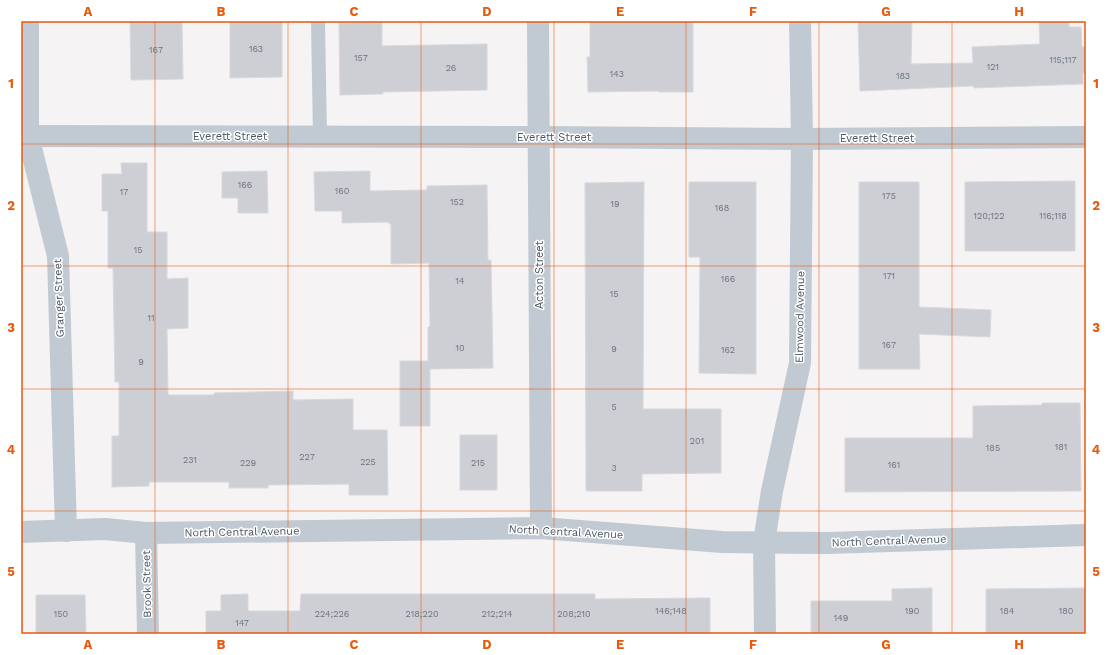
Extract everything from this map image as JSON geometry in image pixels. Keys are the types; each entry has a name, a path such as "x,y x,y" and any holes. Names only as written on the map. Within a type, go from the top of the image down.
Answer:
{"street":[{"name":"Granger Street","path":"28,21 24,136 58,256 66,532"},
{"name":"Acton Street","path":"538,21 541,528"},
{"name":"Elmwood Avenue","path":"765,634 764,542 772,491 800,363 802,139 800,21"},
{"name":"Everett Street","path":"24,136 802,139 1086,137"},
{"name":"North Central Avenue","path":"21,532 105,530 146,533 541,528 722,542 827,543 1086,535"},
{"name":"Brook Street","path":"146,533 148,634"}],"lane":[{"path":"318,21 320,136"}],"building":[{"path":"130,21 182,21 183,79 131,80"},
{"path":"230,21 282,21 282,77 230,78"},
{"path":"590,21 693,21 693,92 588,92 587,57 590,57"},
{"path":"858,21 912,21 911,64 973,63 972,47 1040,44 1039,21 1069,21 1069,27 1081,27 1082,47 1086,47 1086,73 1083,73 1083,84 974,88 973,86 860,91"},
{"path":"382,22 382,46 487,44 487,90 383,92 383,94 340,95 339,23"},
{"path":"121,163 147,163 147,232 167,232 167,279 188,278 188,328 167,329 168,395 214,395 214,393 293,391 293,400 353,399 353,430 387,430 388,495 349,495 349,484 268,485 268,488 229,488 229,482 149,482 149,486 112,487 112,436 119,436 119,382 115,382 113,268 108,268 108,211 102,211 102,174 122,174"},
{"path":"267,171 268,213 238,213 238,198 222,198 222,172"},
{"path":"370,171 370,191 427,190 427,186 487,185 488,260 491,260 493,368 430,369 430,426 400,426 400,361 428,361 428,327 430,327 429,263 391,264 391,224 389,224 389,222 342,223 342,211 315,211 314,172"},
{"path":"1075,181 1075,251 965,251 965,182"},
{"path":"644,182 643,409 721,409 721,473 642,474 642,491 586,491 585,183"},
{"path":"689,182 756,182 756,374 699,373 700,257 689,257"},
{"path":"859,182 919,182 919,307 991,310 990,337 919,334 920,369 859,369"},
{"path":"1042,403 1080,403 1081,491 845,492 845,438 973,438 973,406 1042,405"},
{"path":"460,435 497,435 497,490 460,490"},
{"path":"932,588 932,634 811,634 811,601 892,601 892,589"},
{"path":"1086,588 1086,634 986,634 986,589"},
{"path":"248,594 248,611 300,611 301,594 595,594 595,599 710,598 710,634 206,634 206,611 221,611 221,595"},
{"path":"36,595 85,595 86,634 36,634"}]}
